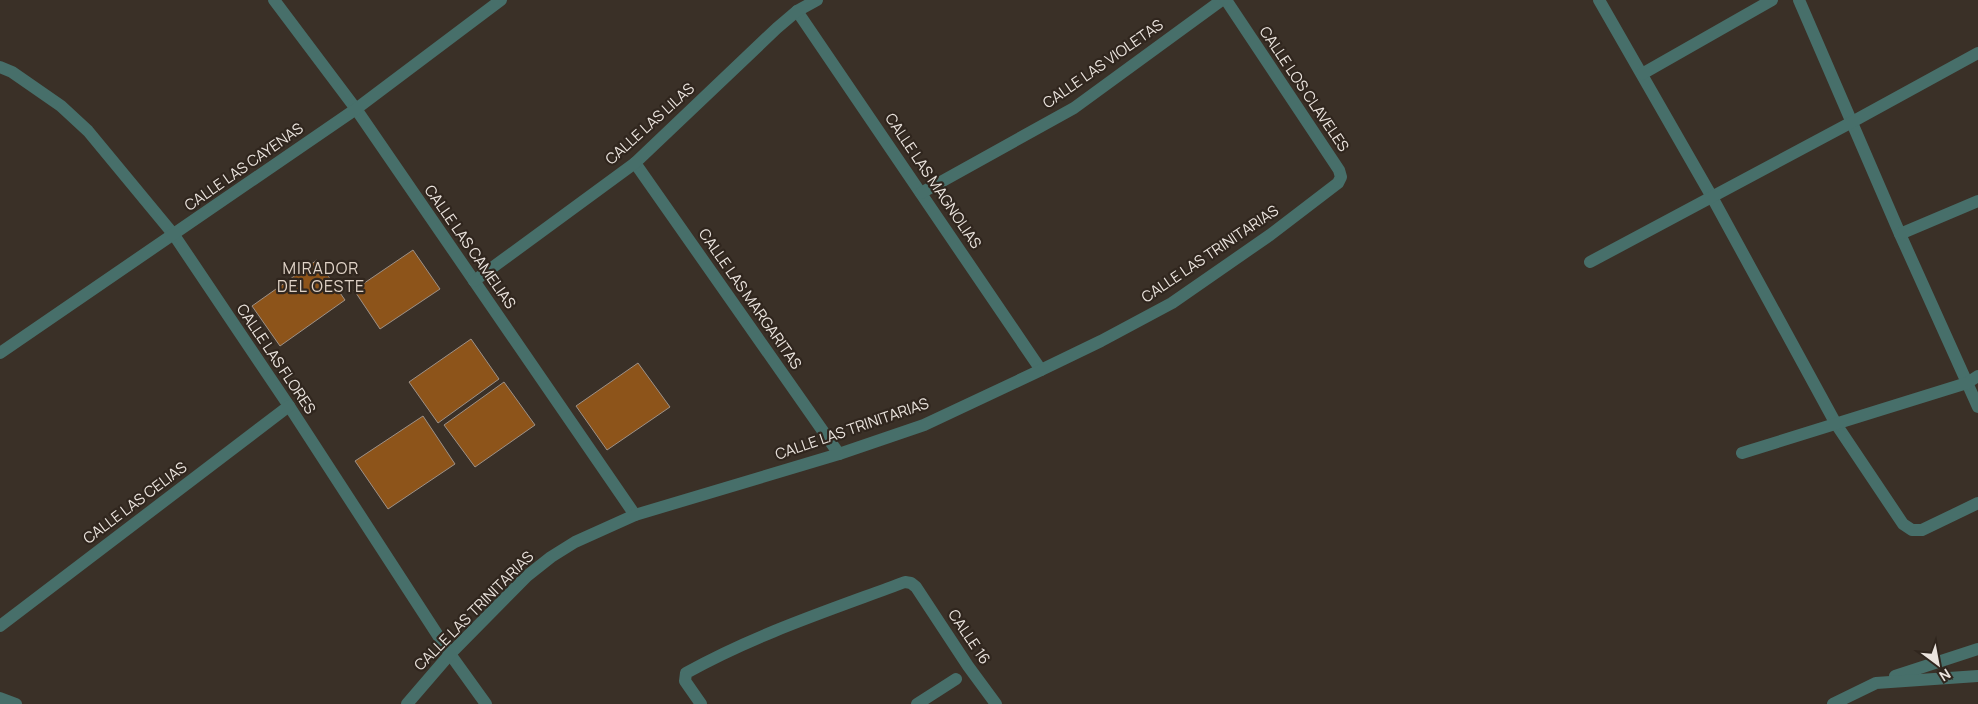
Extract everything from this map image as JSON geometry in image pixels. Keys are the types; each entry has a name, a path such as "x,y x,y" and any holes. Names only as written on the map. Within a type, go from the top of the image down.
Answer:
{"street":[{"name":"CALLE LAS CAMELIAS","path":"274,0 356,109 635,515"},
{"name":"CALLE LAS CAYENAS","path":"0,353 356,109 501,0"},
{"name":"CALLE LAS LILAS","path":"474,282 635,163 777,28 797,11 816,0"},
{"name":"CALLE LAS VIOLETAS","path":"921,193 1074,108 1222,0"},
{"name":"CALLE LOS CLAVELES","path":"1226,0 1339,170"},
{"path":"1599,0 1712,197 1836,424 1904,524 1912,530 1922,530 1978,503"},
{"path":"1642,74 1772,0"},
{"path":"1799,0 1900,234 1973,380 1978,407"},
{"name":"CALLE LAS MAGNOLIAS","path":"797,11 1041,370"},
{"path":"1590,262 1978,53"},
{"name":"CALLE LAS FLORES","path":"0,67 12,72 61,106 88,131 174,235 289,406 450,654 486,704"},
{"path":"0,81 12,72"},
{"name":"CALLE LAS MARGARITAS","path":"635,163 839,454"},
{"name":"CALLE LAS TRINITARIAS","path":"407,704 450,654 527,576 551,557 575,542 635,515 839,454 924,425 1101,341 1172,303 1270,235 1338,183 1341,177 1339,170"},
{"path":"1900,234 1978,201"},
{"path":"1742,453 1973,380"},
{"name":"CALLE LAS CELIAS","path":"0,626 289,406"},
{"name":"CALLE 16","path":"701,704 685,681 686,673 722,653 765,633 905,582 912,583 916,587 968,666 996,704"},
{"path":"1833,704 1876,682 1978,649"},
{"path":"1876,682 1978,676"},
{"path":"917,704 956,679"},
{"path":"0,698 16,704"}],"building":[{"path":"413,250 440,289 380,329 354,290"},
{"path":"317,260 345,300 280,346 252,306"},
{"path":"471,339 499,379 438,423 409,382"},
{"path":"638,363 670,407 607,450 576,406"},
{"path":"504,382 535,425 475,467 444,425"},
{"path":"423,416 455,464 388,509 355,461"}],"district":[{"name":"MIRADOR DEL OESTE","path":"321,277"}]}
